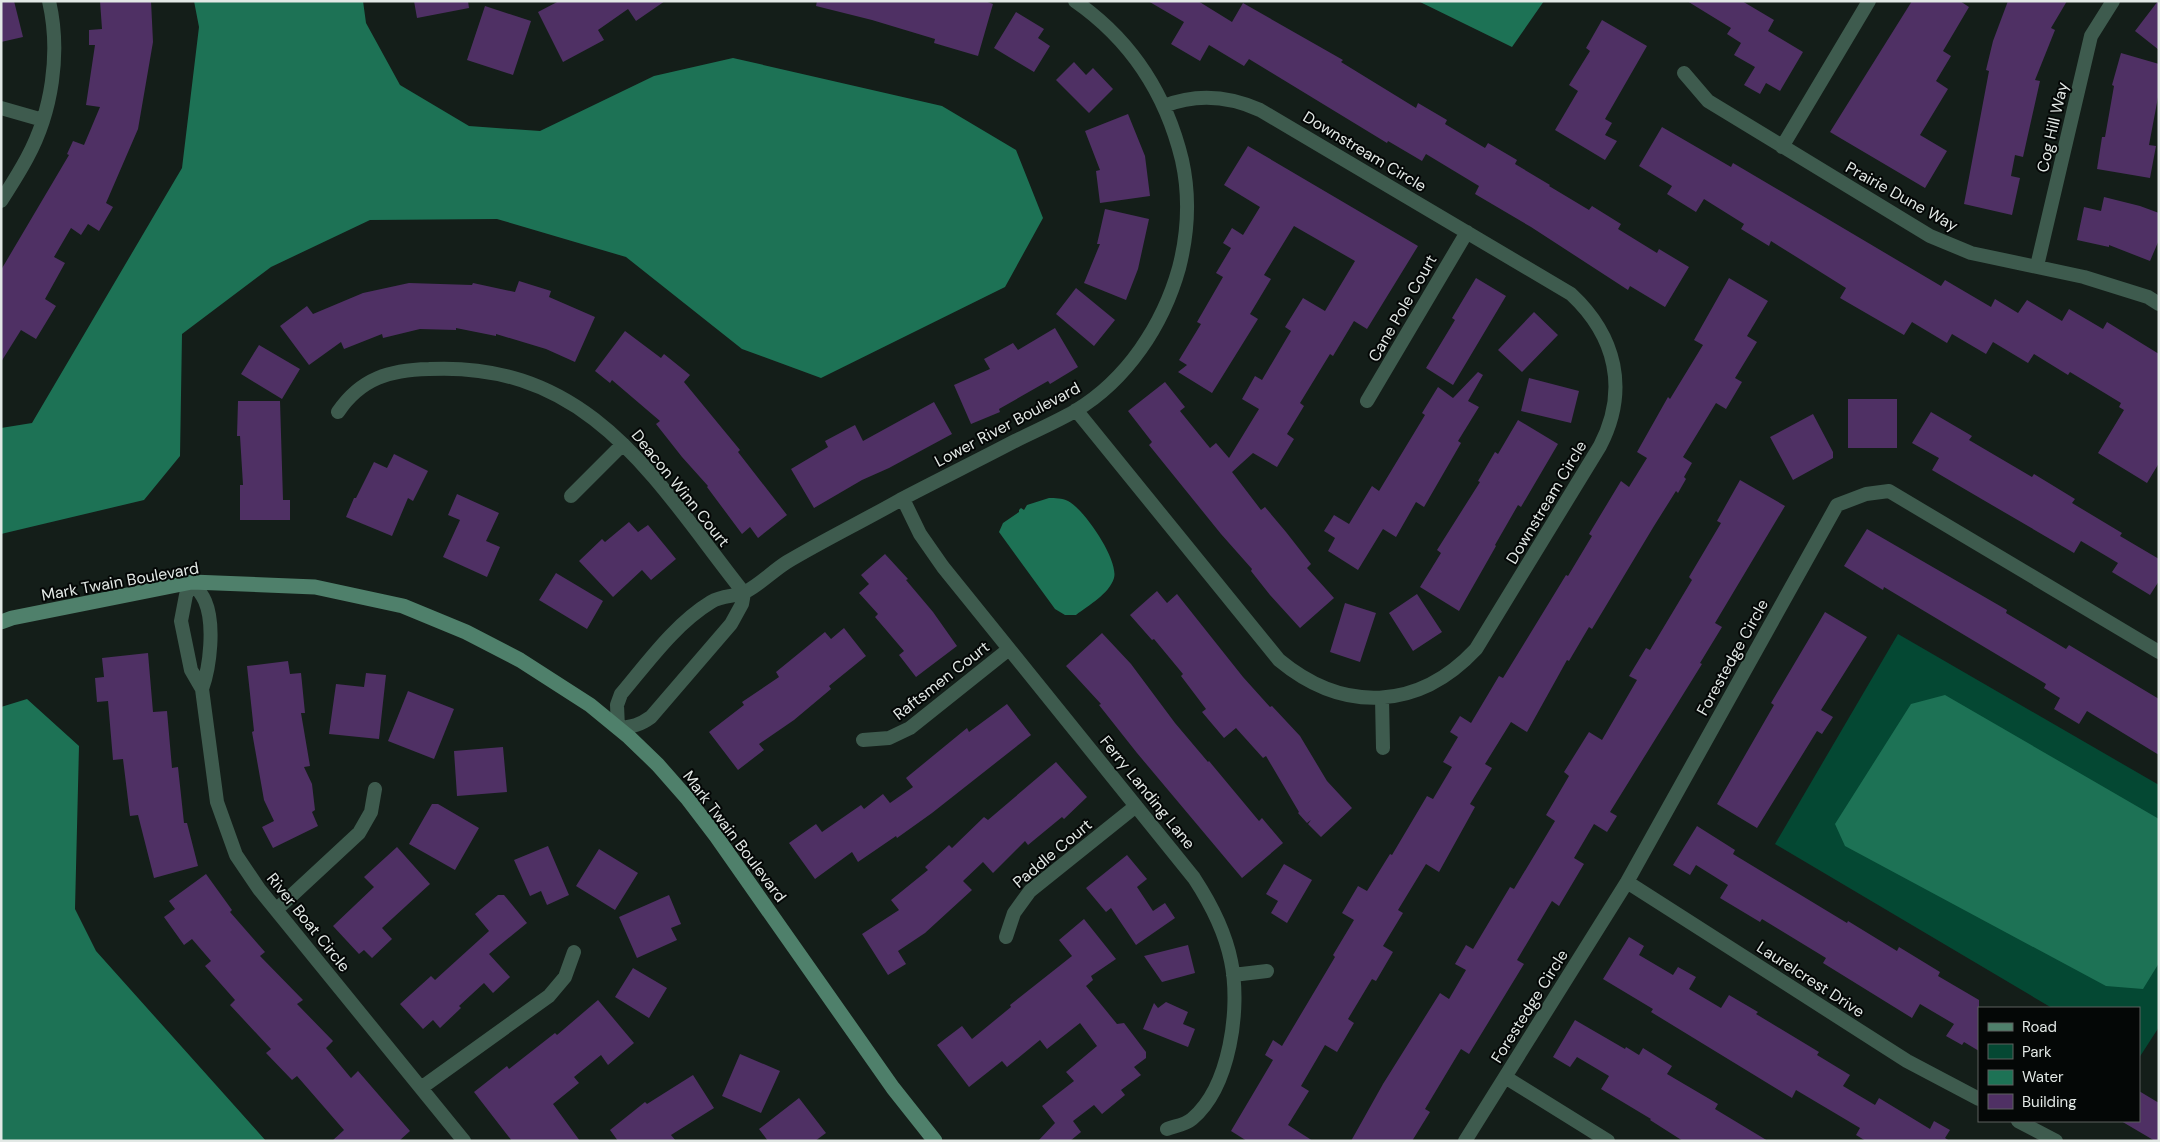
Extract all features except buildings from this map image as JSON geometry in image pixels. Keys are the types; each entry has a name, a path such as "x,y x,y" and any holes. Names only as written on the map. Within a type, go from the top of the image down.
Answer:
{"street":[{"path":"1,201 28,158 43,120 52,82 54,64 54,27 50,1"},
{"name":"Lower River Boulevard","path":"618,728 617,705 621,694 668,640 710,603 721,597 744,593 785,564 903,499 1076,410 1110,384 1137,354 1159,318 1176,278 1185,234 1186,192 1179,150 1164,106 1145,72 1120,38 1075,1"},
{"path":"1782,147 1868,1"},
{"name":"Cog Hill Way","path":"2037,266 2091,36 2113,1"},
{"name":"Prairie Dune Way","path":"1684,73 1708,101 1930,236 1971,253 2084,277 2148,297 2159,304"},
{"name":"Downstream Circle","path":"1076,410 1279,660 1305,679 1336,692 1367,699 1409,693 1436,682 1464,662 1476,649 1600,446 1606,434 1615,404 1616,386 1611,355 1599,327 1582,304 1558,285 1274,117 1246,103 1232,99 1202,97 1182,100 1164,106"},
{"path":"1,108 43,120"},
{"name":"Cane Pole Court","path":"1368,401 1467,232"},
{"name":"Deacon Winn Court","path":"338,412 354,391 378,377 417,369 464,369 508,376 551,392 586,412 624,444 744,593"},
{"path":"571,496 624,444"},
{"name":"Forestedge Circle","path":"1465,1141 1627,882 1837,505 1866,494 1889,491 2159,652"},
{"name":"Ferry Landing Lane","path":"903,499 920,534 935,556 1203,892 1224,936 1233,975 1234,1000 1231,1034 1216,1084 1209,1098 1191,1120 1167,1129"},
{"name":"Mark Twain Boulevard","path":"1,622 12,618 192,582 315,587 403,606 466,632 520,660 576,695 618,728 658,765 702,816 893,1088 935,1141"},
{"name":"River Boat Circle","path":"192,582 184,601 182,621 188,660 191,670 202,689"},
{"name":"River Boat Circle","path":"192,582 205,601 208,612 210,655 202,689 213,783 222,819 236,855 247,873 276,910 464,1141"},
{"path":"618,728 642,724 651,716 731,624 742,604 744,593"},
{"name":"Raftsmen Court","path":"863,740 889,738 910,728 1009,648"},
{"path":"1382,698 1383,748"},
{"path":"276,910 359,833 371,812 375,789"},
{"name":"Paddle Court","path":"1006,937 1014,913 1030,891 1136,806"},
{"name":"Laurelcrest Drive","path":"1627,882 1907,1061 1978,1099"},
{"path":"421,1088 549,996 565,977 574,952"},
{"path":"1233,975 1267,971"},
{"path":"1505,1077 1608,1141"},
{"path":"2020,1122 2056,1141"}],"green space":[{"path":"1898,634 2159,785 2159,1027 2140,1056 2140,1007 2050,1007 1775,844"}],"water":[{"path":"194,1 363,1 366,23 400,85 469,126 540,131 654,76 733,58 942,106 1016,150 1043,218 1005,287 821,378 742,349 626,257 497,219 370,220 271,267 182,334 180,456 144,500 1,534 1,428 32,423 182,168 199,27"},
{"path":"1418,1 1544,1 1512,47"},
{"path":"1049,498 1068,501 1083,514 1106,548 1114,570 1114,578 1108,589 1076,615 1065,615 1055,609 999,532 1003,523 1019,512 1021,508 1024,510 1027,505"},
{"path":"1945,695 2159,819 2159,963 2143,989 2106,986 1845,846 1835,824 1911,704"},
{"path":"27,699 79,746 75,909 96,951 266,1141 1,1141 1,707"}]}
